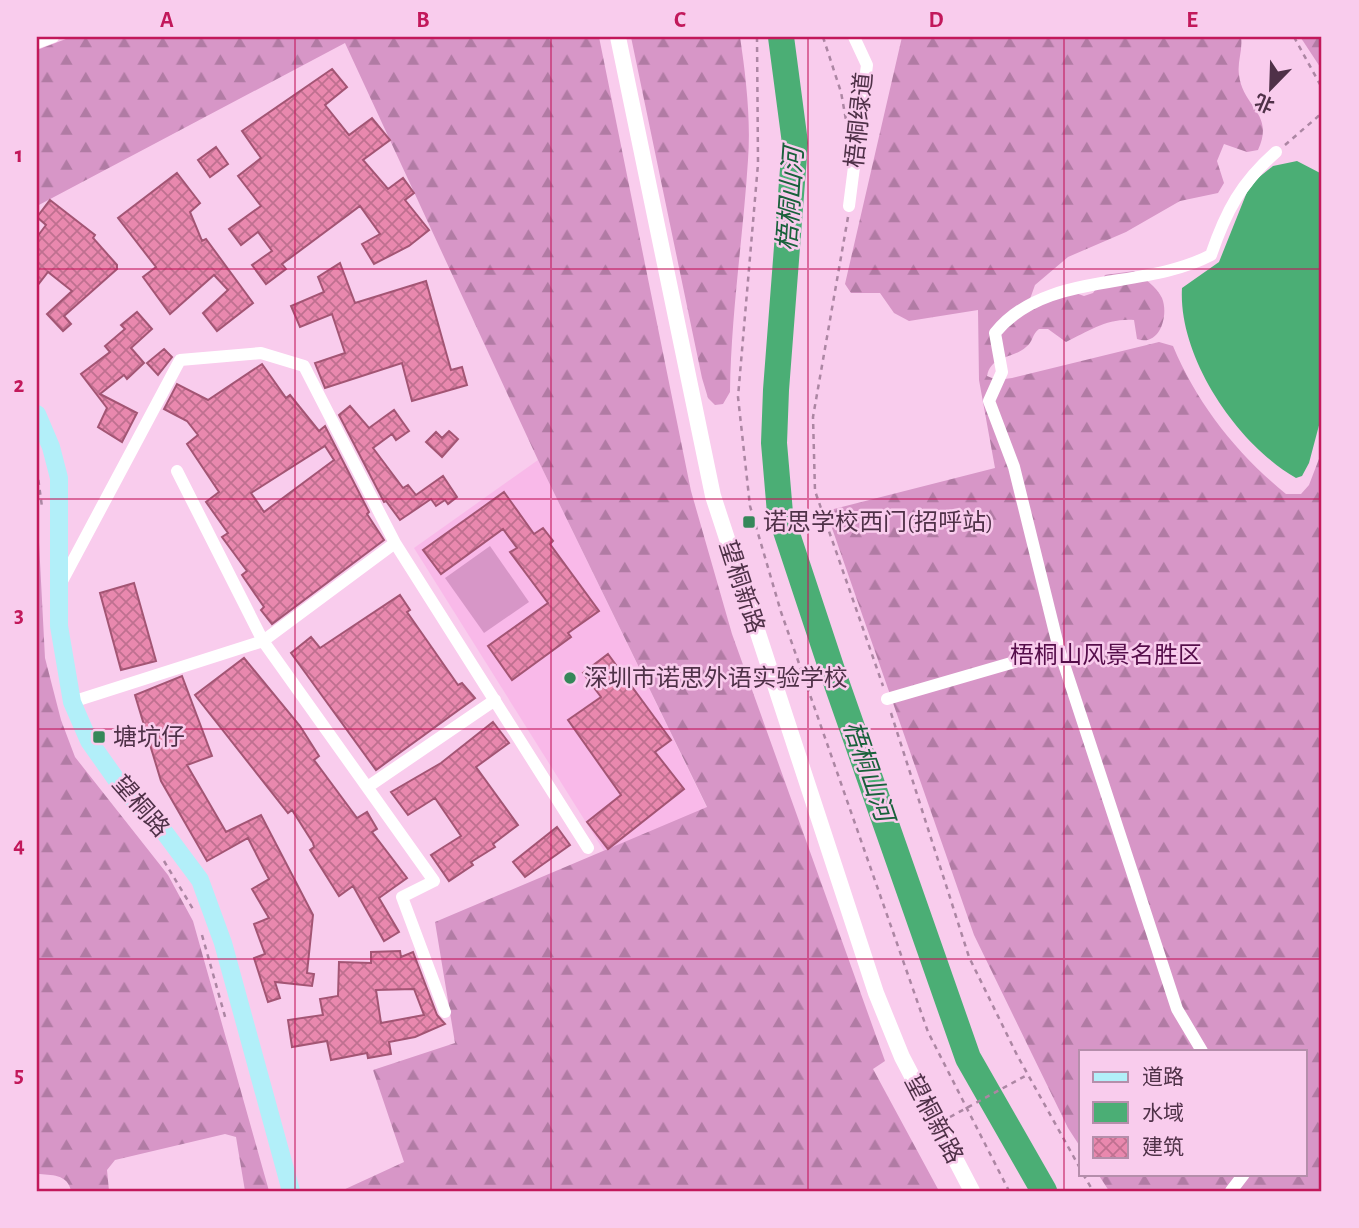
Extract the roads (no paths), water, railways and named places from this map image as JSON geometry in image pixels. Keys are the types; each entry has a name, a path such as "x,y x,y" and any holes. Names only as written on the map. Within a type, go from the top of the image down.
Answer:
{"main road":[{"name":"望桐路","path":"37,414 51,447 59,478 58,589 62,653 72,702 89,741 200,880 223,943 291,1191"}],"street":[{"path":"37,43 53,37"},
{"name":"望桐新路","path":"618,37 713,496 876,993 902,1057 972,1191"},
{"name":"梧桐绿道","path":"849,206 867,65 854,37"},
{"path":"1201,1050 1177,1009 1059,649 1014,467 989,401 1002,372 995,334 1011,314 1035,302 1085,286 1186,268 1211,255 1222,224 1240,191 1251,175 1276,152"},
{"path":"58,589 180,360 261,353 304,366 395,543 588,848"},
{"path":"177,471 263,641 369,786 434,881 402,897 445,1012"},
{"path":"72,702 263,641 395,543"},
{"path":"887,699 1059,649"},
{"path":"369,786 495,700"},
{"path":"1231,1191 1242,1176"}],"water":[{"path":"1297,161 1322,174 1322,414 1309,463 1302,476 1296,478 1253,444 1215,396 1190,342 1183,315 1182,288 1219,262 1247,192 1258,178 1273,166"}],"waterway":[{"name":"梧桐山河","path":"781,37 795,143 776,390 774,443 780,513 834,676 968,1058 1044,1191"}],"place":[{"name":"诺思学校西门(招呼站)","path":"749,522"},
{"name":"深圳市诺思外语实验学校","path":"570,678"},
{"name":"塘坑仔","path":"99,737"}],"park label":[{"name":"梧桐山风景名胜区","path":"1106,655"}]}
